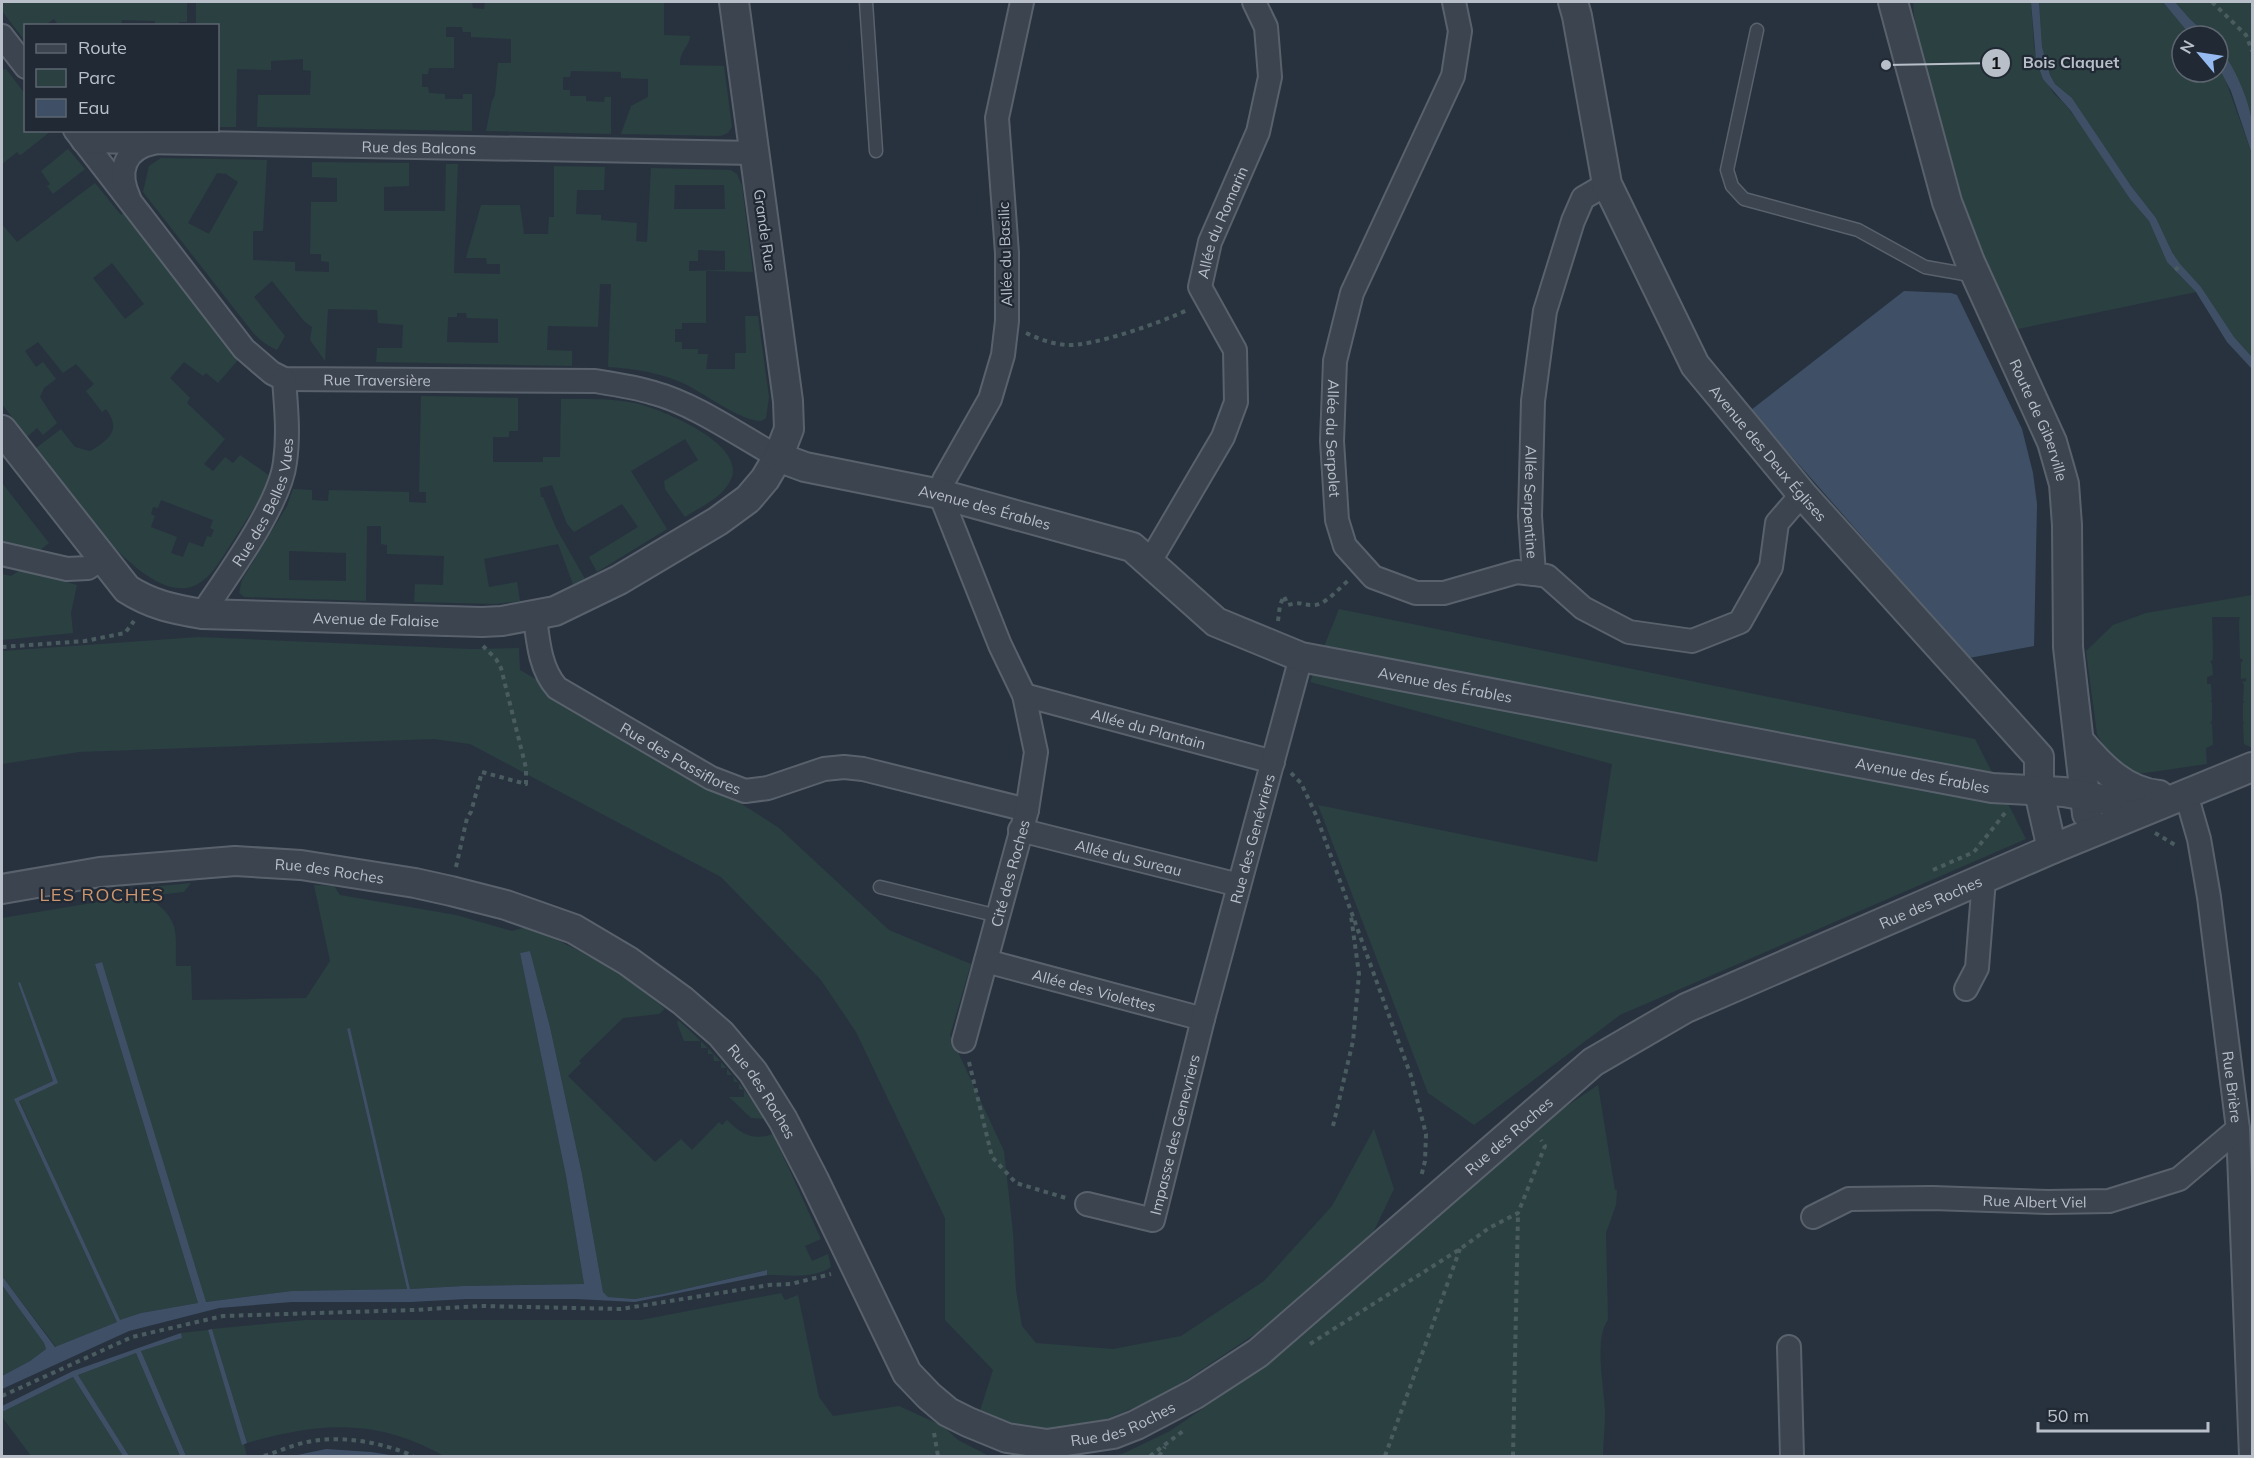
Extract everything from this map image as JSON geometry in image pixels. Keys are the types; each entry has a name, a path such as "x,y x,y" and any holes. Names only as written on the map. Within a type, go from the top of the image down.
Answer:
{"street":[{"name":"Grande Rue","path":"734,2 788,401 789,429 778,457"},
{"name":"Allée du Basilic","path":"940,494 944,480 990,399 1003,355 1007,321 1007,253 997,118 1022,2"},
{"name":"Allée du Romarin","path":"1149,563 1223,437 1236,402 1235,350 1200,287 1210,242 1258,132 1270,77 1266,27 1254,2"},
{"name":"Allée du Serpolet","path":"1454,2 1460,31 1453,76 1352,293 1335,360 1332,441 1337,520 1345,546 1364,569 1373,577 1416,593 1444,593 1517,572 1534,574"},
{"name":"Avenue des Deux Églises","path":"1573,2 1607,184 1695,365 1802,494 2039,757 2040,792 2052,849"},
{"name":"Route de Giberville","path":"1893,2 1947,202 1977,276 2052,442 2064,484 2067,525 2068,647 2089,834"},
{"path":"2,36 24,64"},
{"name":"Rue des Balcons","path":"79,136 158,142 754,153"},
{"path":"79,136 244,349 272,373 284,379"},
{"path":"131,202 124,188 122,176 127,160 137,148 158,142"},
{"name":"Allée Serpentine","path":"1607,184 1583,198 1573,221 1545,311 1533,401 1530,516 1534,574 1547,576 1583,608 1629,632 1692,641 1740,622 1771,567 1777,524 1802,494"},
{"name":"Rue Traversière","path":"284,379 595,381 656,393 685,405 778,457"},
{"name":"Rue des Belles Vues","path":"202,614 263,518 277,490 285,464 287,433 284,379"},
{"name":"Avenue de Falaise","path":"2,430 127,589 146,601 202,614 482,622 535,617 583,599 718,520 748,499 765,479 778,457"},
{"name":"Avenue des Érables","path":"778,457 805,466 940,494 1132,547 1216,622 1288,652 1992,788 2064,792 2151,808"},
{"name":"Cité des Roches","path":"940,494 1000,645 1024,696 1036,752 1024,820 964,1041"},
{"path":"2,554 67,569 88,568 102,558"},
{"name":"Rue des Passiflores","path":"535,617 542,660 550,681 557,688 711,778 745,791 768,788 824,769 844,766 863,769 1024,820"},
{"name":"Rue des Genévriers","path":"1203,1019 1273,762 1288,652"},
{"name":"Allée du Plantain","path":"1024,696 1273,762"},
{"path":"2080,742 2111,775 2135,790 2150,794 2182,795"},
{"name":"Rue des Roches","path":"2,889 100,872 235,861 301,865 451,891 506,905 574,929 628,961 683,1001 721,1034 753,1072 783,1120 907,1373 948,1412 1007,1438 1047,1444 1113,1434 1136,1425 1195,1394 1258,1353 1593,1062 1686,1008 2052,849 2253,767"},
{"name":"Rue Brière","path":"2182,795 2199,839 2204,867 2238,1129 2251,1456"},
{"name":"Allée du Sureau","path":"1024,820 1239,885"},
{"path":"1966,989 1977,968 1984,879"},
{"name":"Allée des Violettes","path":"986,961 1203,1019"},
{"name":"Impasse des Genevriers","path":"1087,1204 1153,1220 1203,1019"},
{"name":"Rue Albert Viel","path":"1813,1217 1850,1199 2109,1201 2179,1179 2238,1129"},
{"path":"1789,1347 1792,1456"}],"lane":[{"path":"866,2 876,151"},
{"path":"1757,30 1727,170 1732,186 1744,199 1858,230 1924,267 1977,276"},
{"path":"880,887 998,916"}],"path":[{"path":"2212,2 2246,35 2253,51"},
{"path":"2175,270 2181,265"},
{"path":"1007,321 1028,334 1048,342 1069,345 1125,333 1175,316 1207,299"},
{"path":"1288,652 1280,605 1284,596 1288,605 1300,602 1311,605 1321,604 1364,569"},
{"path":"2,647 85,641 125,633 146,601"},
{"path":"451,891 467,818 471,812 482,772 526,784 526,768 501,668"},
{"path":"1273,762 1286,768 1300,783 1316,815 1411,1076 1426,1134 1425,1161 1419,1185 1427,1205"},
{"path":"2121,821 2168,839 2204,867"},
{"path":"1333,1126 1353,1041 1359,974 1350,906"},
{"path":"964,1041 992,1157 1016,1183 1087,1204"},
{"path":"1514,1456 1518,1213 1545,1146 1540,1137"},
{"path":"1304,1347 1460,1249 1489,1228 1518,1213"},
{"path":"1385,1456 1460,1249"},
{"path":"2,1396 132,1337 223,1316 481,1306 621,1309 791,1284 835,1273 854,1264"},
{"path":"1150,1456 1192,1424"},
{"path":"264,1456 303,1443 337,1440 388,1447 413,1456"},
{"path":"1159,1456 1166,1444"}],"green space":[{"path":"2,2 187,2 187,22 155,24 155,21 122,20 121,24 58,24 54,19 46,24 24,24 24,40 2,11"},
{"path":"196,2 472,2 473,8 484,9 485,2 664,2 664,35 690,36 681,55 680,65 724,66 732,127 728,133 721,136 621,134 631,106 648,97 648,79 621,78 621,72 571,71 570,77 563,77 563,90 570,90 570,96 586,96 586,101 604,102 605,97 611,97 611,134 486,131 495,95 498,63 511,63 511,39 471,37 471,32 463,32 462,27 446,27 446,37 454,37 454,68 429,68 428,74 422,74 422,87 428,87 429,93 445,94 445,99 463,99 463,94 472,94 472,131 257,127 258,95 310,95 311,71 303,70 303,59 271,61 271,70 237,69 236,127 219,127 219,24 196,24"},
{"path":"1913,2 2031,2 2034,46 2039,69 2054,94 2080,123 2130,199 2149,221 2167,262 2196,292 2018,329 1982,253 1965,209 1915,26"},
{"path":"2039,2 2163,2 2181,24 2170,24 2170,84 2227,84 2252,154 2252,357 2234,337 2201,287 2180,265 2156,218 2131,186 2072,98 2055,84 2042,47"},
{"path":"2175,2 2252,2 2252,123 2239,83 2230,67 2230,24 2195,24"},
{"path":"6,69 24,93 24,132 50,132 22,154 17,152 2,164 2,70"},
{"path":"68,149 85,169 53,194 47,186 50,184 41,171"},
{"path":"161,158 267,160 263,231 253,231 253,260 295,262 295,271 329,272 329,262 321,261 321,254 310,254 311,202 337,202 337,178 312,177 312,162 409,163 409,186 384,187 384,211 445,211 446,164 458,164 454,273 500,274 500,264 487,264 486,258 466,258 481,205 520,205 524,234 548,234 549,217 554,217 554,166 605,167 604,190 577,190 576,214 601,215 601,220 637,223 636,241 647,242 651,168 731,170 737,174 742,186 753,272 706,271 706,323 682,323 682,329 675,329 675,342 682,342 682,349 698,349 698,354 708,354 706,369 735,369 735,353 746,353 745,316 758,316 769,397 766,418 761,421 744,417 685,384 666,377 637,370 608,367 611,284 600,284 598,327 548,326 547,350 572,351 572,366 376,362 377,348 402,348 403,325 378,323 377,310 328,309 325,361 310,340 312,327 304,321 272,281 254,297 285,336 277,350 262,342 254,333 143,192 149,166","holes":["217,173 226,174 238,182 209,234 188,223","675,185 724,185 725,209 674,209","698,250 725,251 725,270 689,271 689,261 698,261","457,313 466,313 467,318 498,319 498,343 447,342 448,317 457,317"]},
{"path":"95,183 121,215 123,213 238,360 218,383 206,373 203,376 184,362 170,378 190,398 187,403 225,439 204,464 213,471 225,457 233,463 240,455 270,476 257,502 219,563 198,584 191,587 171,587 149,577 126,559 104,537 36,448 61,429 75,447 90,451 103,443 111,434 113,423 111,416 106,409 102,412 86,391 94,384 76,364 63,373 38,342 25,351 36,367 43,362 56,379 44,388 40,397 57,423 43,435 37,428 27,437 2,404 2,224 17,242","holes":["112,263 144,304 125,319 93,278","161,500 213,520 210,528 214,530 211,537 207,536 203,547 189,542 183,557 171,553 177,537 151,527 155,516 151,514 153,507 158,508"]},
{"path":"421,396 518,398 518,431 509,431 509,437 493,437 493,462 543,462 543,457 560,457 561,399 589,399 635,403 681,420 715,441 726,453 733,466 731,479 723,491 685,517 665,489 664,481 698,460 685,439 631,471 667,529 597,572 589,557 638,527 622,504 574,532 567,524 552,485 540,488 541,497 543,497 556,528 585,579 573,584 558,544 484,559 489,587 517,582 520,601 496,604 414,602 415,584 443,585 444,556 387,554 387,545 381,544 381,526 367,526 366,601 244,597 239,593 242,580 287,506 293,489 312,490 312,500 328,501 329,490 409,492 409,502 426,503 426,492 419,492","holes":["289,551 346,553 346,581 289,580"]},
{"path":"2,483 49,543 35,554 2,546"},
{"path":"22,569 77,585 71,613 73,633 2,640 2,574 11,576"},
{"path":"2252,595 2252,748 2244,744 2243,703 2245,701 2243,701 2244,685 2242,682 2246,681 2246,678 2241,679 2243,660 2240,658 2240,617 2212,617 2213,659 2210,662 2213,675 2207,677 2207,684 2211,684 2212,721 2210,723 2212,724 2213,745 2206,748 2207,764 2131,775 2112,761 2097,734 2086,651 2113,625 2146,613"},
{"path":"1339,609 1975,739 2026,839 1620,1015 1474,1125 1428,1093 1318,805 1597,862 1612,764 1310,682"},
{"path":"198,637 471,649 519,648 520,670 647,743 779,828 889,930 971,964 950,1035 1004,1151 1013,1233 1016,1290 1022,1326 1036,1343 1113,1349 1181,1336 1264,1281 1332,1206 1374,1129 1394,1189 1369,1241 1258,1332 1162,1396 1090,1426 1020,1434 979,1414 993,1370 945,1320 945,1218 856,1032 821,980 721,877 470,744 434,739 79,752 2,764 2,651"},
{"path":"191,883 184,892 156,895 156,903 170,917 173,924 176,938 176,966 191,966 192,1000 306,998 330,961 314,885 334,886 340,895 456,915 512,931 526,927 599,962 633,984 665,1009 659,1014 623,1018 579,1061 581,1063 568,1076 655,1162 681,1139 692,1150 719,1122 722,1125 727,1120 748,1135 759,1137 773,1134 821,1239 805,1246 812,1261 828,1254 831,1267 824,1271 800,1276 767,1275 766,1270 635,1299 607,1297 603,1292 582,1174 550,1027 530,951 520,953 566,1176 584,1284 410,1289 350,1029 347,1029 407,1289 292,1291 205,1302 101,962 95,964 198,1303 141,1313 120,1321 19,1100 57,1083 18,983 53,1081 15,1099 117,1322 56,1347 2,1276 2,918 128,897 141,888"},
{"path":"678,1020 701,1041 684,1041"},
{"path":"701,1041 703,1043 708,1048 701,1048"},
{"path":"708,1048 720,1061 714,1061 713,1054 708,1054"},
{"path":"739,1083 755,1105 764,1119 751,1118 729,1097 744,1097 744,1090 739,1089"},
{"path":"1598,1085 1615,1190 1617,1190 1616,1205 1606,1233 1608,1320 1601,1340 1600,1352 1605,1414 1603,1456 1108,1456 1122,1454 1170,1431 1253,1374 1304,1334 1506,1155 1558,1112"},
{"path":"2,1285 46,1349 30,1361 2,1376"},
{"path":"781,1293 785,1300 798,1295 819,1397 833,1416 899,1406 943,1426 958,1440 989,1456 444,1456 395,1435 347,1427 299,1431 247,1443 212,1329 305,1320 641,1320"},
{"path":"208,1330 247,1456 186,1456 141,1351 182,1338 181,1333"},
{"path":"136,1353 180,1456 129,1456 78,1375"},
{"path":"73,1377 123,1456 31,1456 2,1417 2,1412"}],"water":[{"path":"2031,2 2039,2 2042,47 2055,84 2072,98 2131,186 2156,218 2180,264 2201,287 2234,337 2252,357 2252,369 2227,342 2196,292 2167,262 2149,221 2130,199 2071,111 2043,79 2036,60"},
{"path":"2163,2 2175,2 2195,24 2181,24"},
{"path":"2230,64 2245,95 2251,116 2252,154 2227,84 2230,84"},
{"path":"1904,291 1957,295 2022,429 2033,473 2037,504 2034,646 1969,658 1751,410"},
{"path":"530,951 550,1027 582,1174 603,1292 608,1297 635,1299 767,1270 767,1275 635,1302 576,1299 466,1299 411,1302 292,1302 219,1308 129,1331 2,1389 2,1376 30,1361 46,1349 2,1285 2,1276 55,1347 117,1322 14,1099 53,1081 18,983 20,982 58,1083 19,1101 120,1320 141,1313 198,1303 95,964 102,962 206,1302 292,1291 407,1289 347,1029 350,1028 410,1289 584,1284 566,1176 520,953"},
{"path":"212,1329 247,1443 242,1445 208,1330"},
{"path":"181,1333 182,1338 141,1351 186,1456 180,1456 136,1353 78,1375 129,1456 123,1456 73,1377 2,1412 2,1406 73,1371"},
{"path":"326,1449 371,1452 396,1456 293,1456"}],"place":[{"name":"Bois Claquet","path":"1886,65"}],"district":[{"name":"LES ROCHES","path":"102,894"}]}
